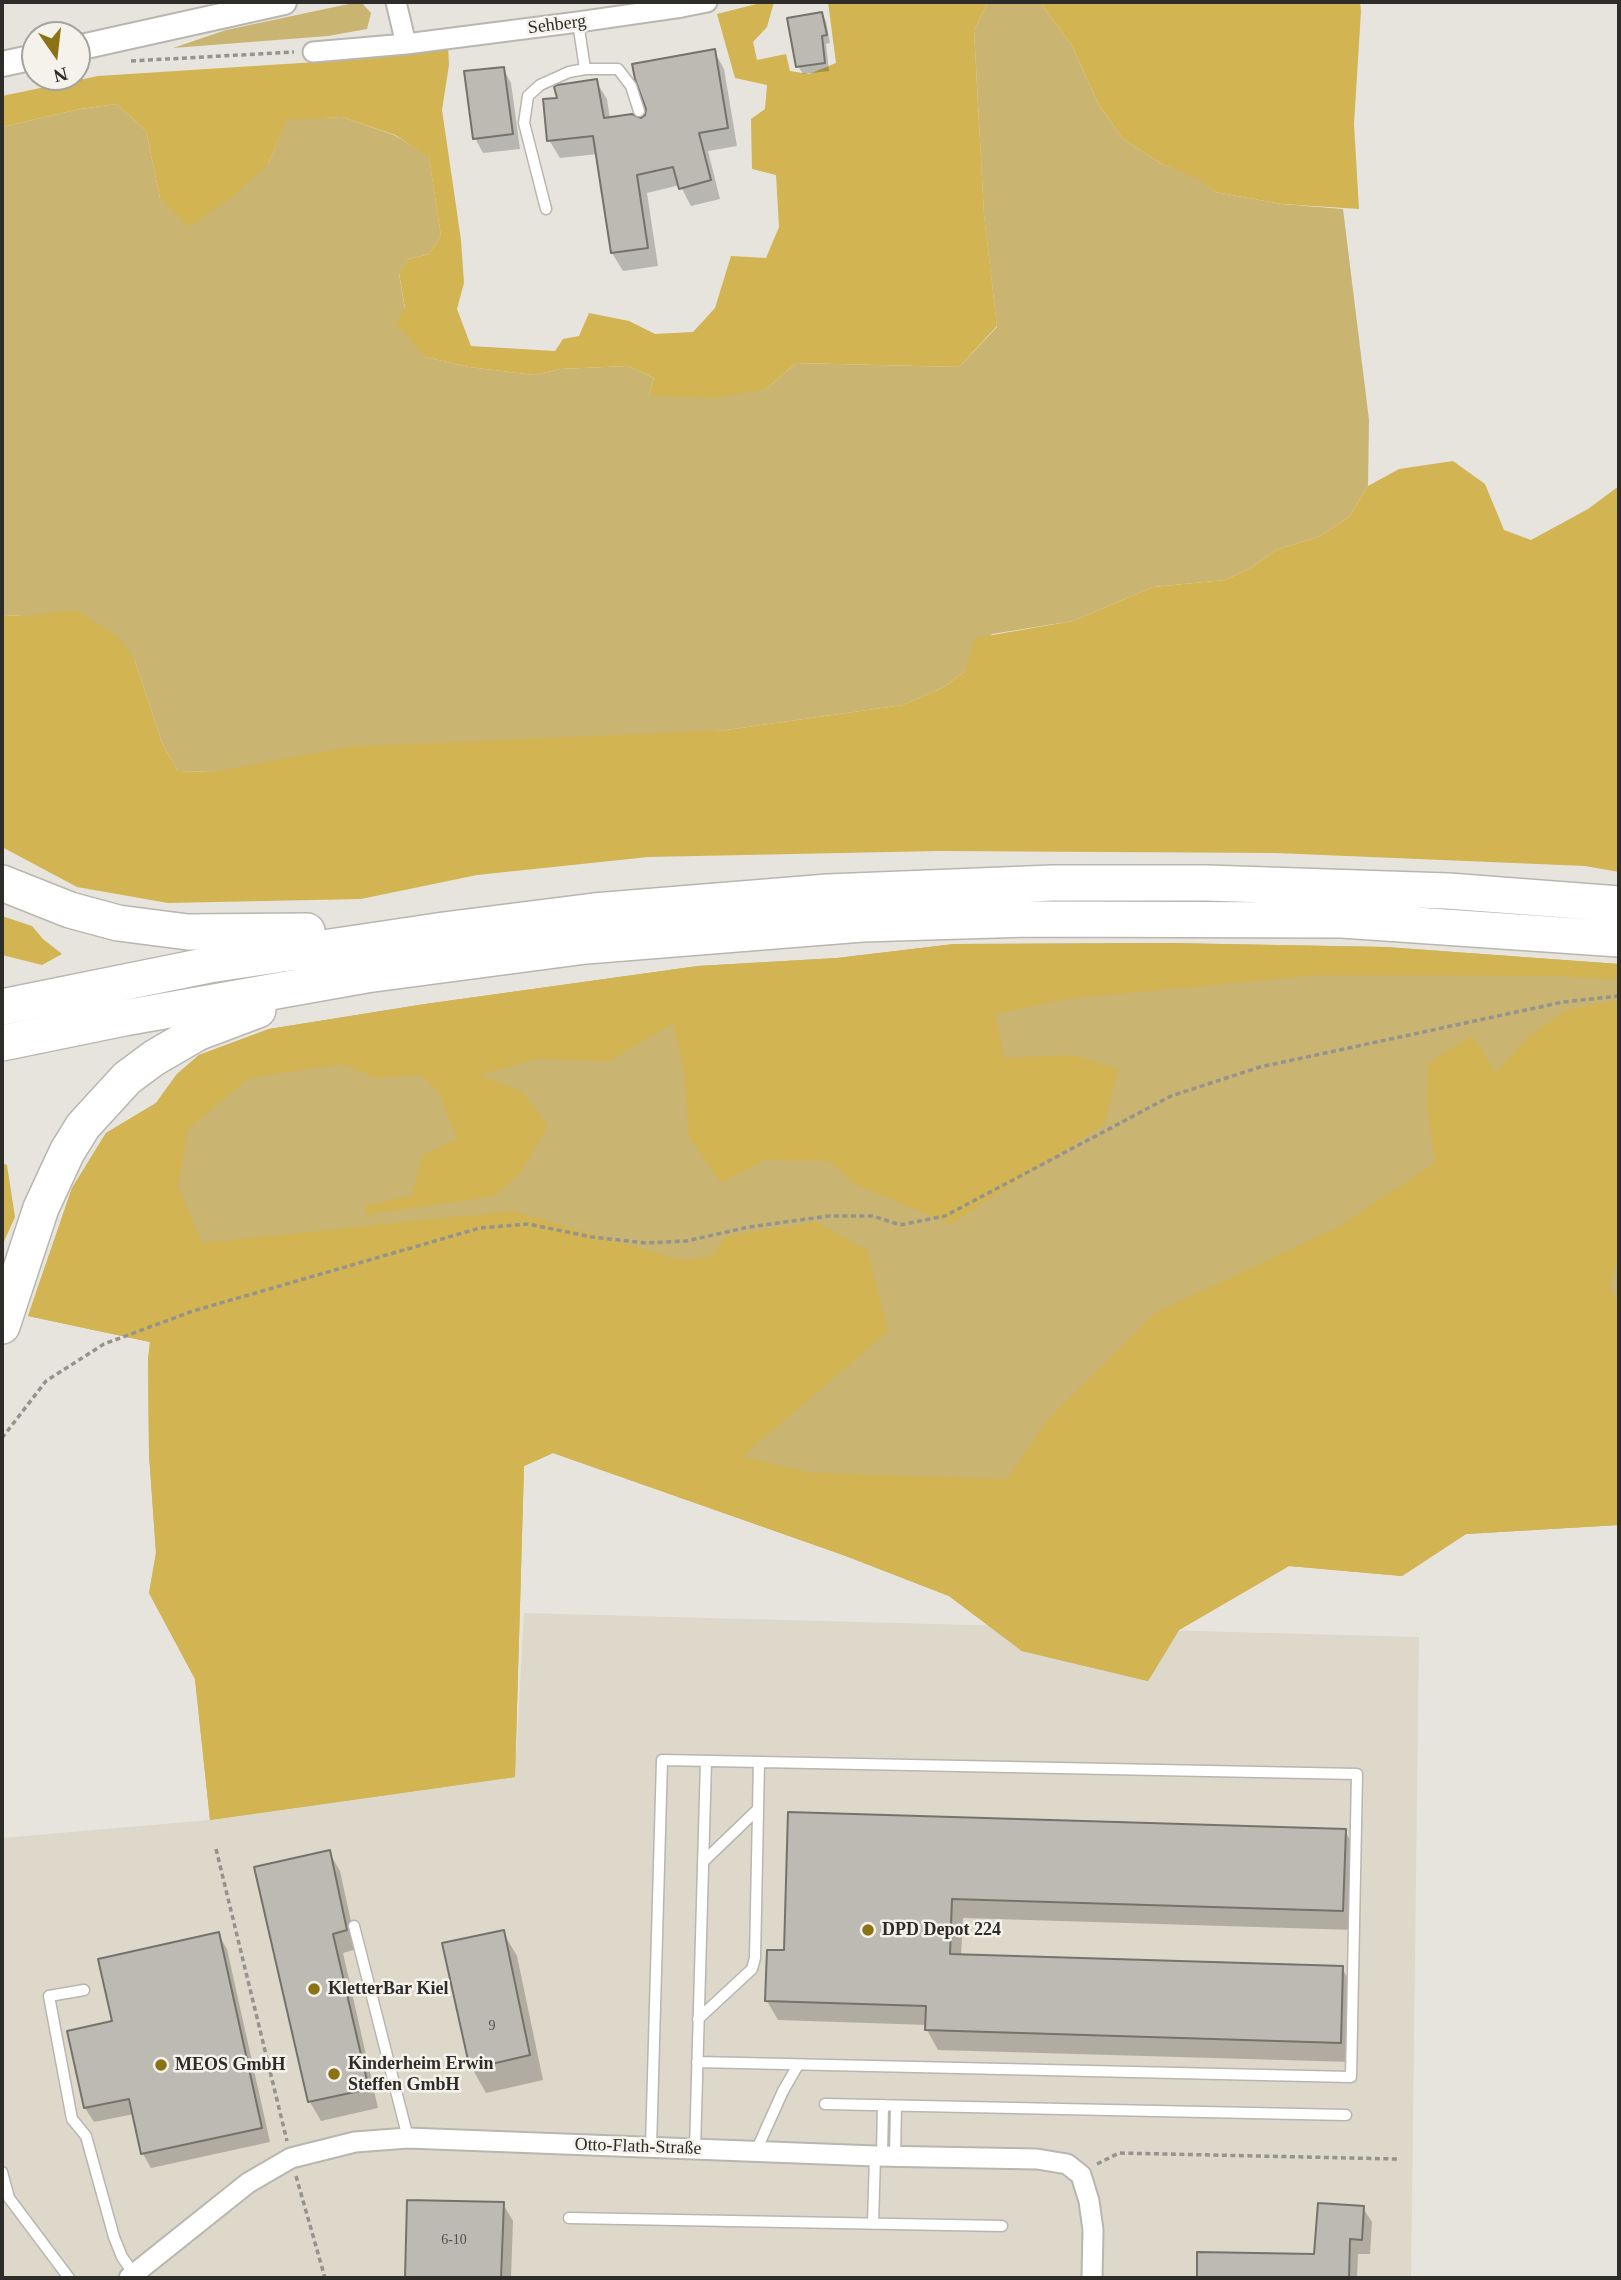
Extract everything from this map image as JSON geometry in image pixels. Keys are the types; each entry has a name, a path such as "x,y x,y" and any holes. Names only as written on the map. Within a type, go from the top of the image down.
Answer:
{"highway":[{"path":"2,883 89,916 167,930 444,930"},
{"path":"2,1007 209,965 444,930 594,911 722,899 1053,883 1334,886 1448,891 1619,904"},
{"path":"2,1044 137,1015 366,975 586,946 862,924 1029,919 1342,920 1619,939"},
{"path":"2,1325 52,1180 83,1126 127,1078 154,1058 197,1033 366,975"}],"street":[{"path":"91,45 284,2"},
{"path":"396,2 406,44"},
{"name":"Sehberg","path":"313,52 406,44 682,8 707,2"},
{"path":"2,64 21,60"},
{"name":"Otto-Flath-Straße","path":"131,2276 248,2183 291,2158 355,2142 408,2138 884,2156 1037,2159 1067,2164 1081,2175"},
{"path":"1081,2175 1089,2201 1093,2230 1092,2278"}],"lane":[{"path":"578,22 585,69"},
{"path":"546,209 524,123 528,96 540,85 569,72 618,69 631,86 639,111"},
{"path":"651,2147 662,1760 1357,1774 1351,2077 697,2062"},
{"path":"695,2149 706,1761"},
{"path":"698,2019 752,1969 755,1958 759,1762"},
{"path":"703,1862 758,1809"},
{"path":"354,1926 408,2138"},
{"path":"83,1990 49,1996 72,2119 86,2136 114,2237 131,2276"},
{"path":"756,2151 798,2065"},
{"path":"825,2104 1346,2115"},
{"path":"883,2105 884,2156"},
{"path":"873,2224 884,2156 896,2106"},
{"path":"2,2172 9,2198 69,2278"},
{"path":"569,2218 1002,2226"}],"path":[{"path":"124,62 313,52"},
{"path":"2,1438 46,1381 104,1344 193,1311 480,1228 528,1224 592,1237 646,1243 686,1241 749,1227 829,1216 873,1216 900,1225 945,1216 1171,1096 1260,1068 1563,1002 1619,996"},
{"path":"216,1849 291,2158 325,2278"},
{"path":"1081,2175 1119,2153 1397,2160"}],"shaded area":[{"path":"358,2 371,13 367,29 328,36 173,48 226,30"},
{"path":"774,2 767,27 753,42 757,60 786,54 790,71 809,74 836,63 828,2 988,2 974,30 984,214 997,326 959,367 796,363 765,390 710,398 649,395 654,378 628,366 560,369 534,375 469,367 425,357 396,323 405,308 399,273 409,259 429,254 441,236 429,157 395,135 342,117 287,120 268,164 231,198 189,227 160,198 146,131 117,104 80,109 2,127 2,96 26,91 91,91 91,77 98,76 363,59 448,46 449,65 442,110 461,240 464,283 457,309 471,346 555,351 563,339 579,336 589,313 629,321 655,334 693,332 715,308 731,256 766,258 779,227 776,175 752,169 751,119 765,109 767,85 735,78 717,14"},
{"path":"988,2 1040,2 1072,46 1099,105 1123,139 1162,164 1199,178 1215,192 1282,204 1343,209 1369,420 1368,486 1349,517 1320,536 1276,550 1251,568 1225,580 1153,587 1073,621 992,634 965,671 944,687 903,705 726,730 212,772 178,771 162,743 135,661 24,616 2,615 2,127 80,109 117,104 146,131 160,198 268,164 287,119 342,117 394,135 429,156 441,236 429,254 409,259 399,274 405,309 425,357 469,367 534,375 560,369 628,366 654,378 649,395 765,390 796,363 959,367 997,327 984,215 974,30"},
{"path":"1040,2 1360,2 1354,124 1359,209 1282,204 1215,192 1199,179 1162,164 1123,139 1099,105 1072,46"},
{"path":"1453,461 1485,484 1504,530 1531,540 1588,509 1619,486 1619,872 1585,866 1275,853 938,851 648,857 477,875 361,899 168,903 77,887 2,847 2,615 24,616 76,610 120,638 135,661 162,743 178,771 212,772 348,747 726,730 903,705 944,687 965,671 975,638 1073,621 1153,587 1225,580 1251,568 1276,550 1320,536 1349,517 1368,486 1399,469"},
{"path":"2,916 32,926 62,954 42,965 2,955"},
{"path":"1168,943 1386,947 1619,964 1619,1525 1466,1534 1402,1576 1289,1566 1179,1630 1148,1681 1022,1651 949,1596 843,1555 553,1453 524,1466 515,1777 210,1820 195,1679 149,1593 156,1553 149,1454 150,1342 28,1316 72,1188 106,1133 156,1103 177,1074 199,1055 269,1029 698,966 837,958 954,944"},
{"path":"1168,943 1386,947 1619,964 1619,980 1561,976 1317,975 1066,999 995,1014 1004,1058 1072,1055 1118,1069 1104,1124 951,1224 857,1185 829,1161 764,1160 721,1183 689,1137 684,1069 673,1023 609,1061 535,1059 480,1075 523,1092 548,1126 519,1174 494,1196 365,1215 365,1206 412,1195 422,1156 457,1139 439,1092 420,1075 375,1078 342,1064 249,1078 188,1129 178,1186 202,1243 514,1211 680,1260 711,1257 726,1236 816,1222 867,1250 888,1331 742,1457 813,1473 1007,1479 1049,1418 1155,1313 1338,1227 1435,1163 1427,1103 1428,1063 1472,1036 1496,1073 1528,1037 1566,1010 1619,1000 1619,1260 1608,1287 1619,1302 1619,1525 1466,1534 1402,1576 1289,1566 1179,1630 1148,1681 1022,1651 949,1596 843,1555 553,1453 524,1466 515,1777 210,1820 195,1679 149,1593 156,1553 149,1454 150,1342 28,1316 72,1188 106,1133 156,1103 177,1074 199,1055 269,1029 698,966 837,958 954,944"},
{"path":"2,1163 7,1165 15,1217 2,1246"},
{"path":"524,1613 1419,1637 1411,2278 2,2278 2,1838 210,1820 515,1777"}],"building":[{"path":"822,12 827,35 822,36 825,63 796,67 787,18"},
{"path":"715,49 728,128 699,133 711,180 679,189 673,167 637,175 648,248 611,253 593,136 547,141 543,99 557,98 554,87 557,85 597,79 604,118 632,114 641,118 646,109 632,64"},
{"path":"504,67 513,134 473,139 464,71"},
{"name":"DPD Depot 224","path":"788,1812 1346,1829 1343,1911 952,1899 950,1954 1343,1966 1341,2043 925,2030 926,2006 765,2001 767,1950 784,1950"},
{"name":"KletterBar Kiel","path":"330,1850 347,1930 333,1934 369,2089 308,2102 254,1867"},
{"path":"504,1930 530,2055 470,2069 442,1943"},
{"name":"MEOS GmbH","path":"219,1932 262,2128 141,2154 129,2099 84,2108 67,2031 112,2021 98,1959"},
{"path":"407,2200 504,2202 501,2278 405,2278"},
{"path":"1318,2203 1364,2206 1362,2240 1350,2239 1349,2278 1197,2278 1197,2252 1314,2254"}],"place":[{"name":"DPD Depot 224","path":"868,1930"},
{"name":"KletterBar Kiel","path":"314,1989"},
{"name":"MEOS GmbH","path":"161,2065"},
{"name":"Kinderheim Erwin Steffen GmbH","path":"334,2074"}]}
